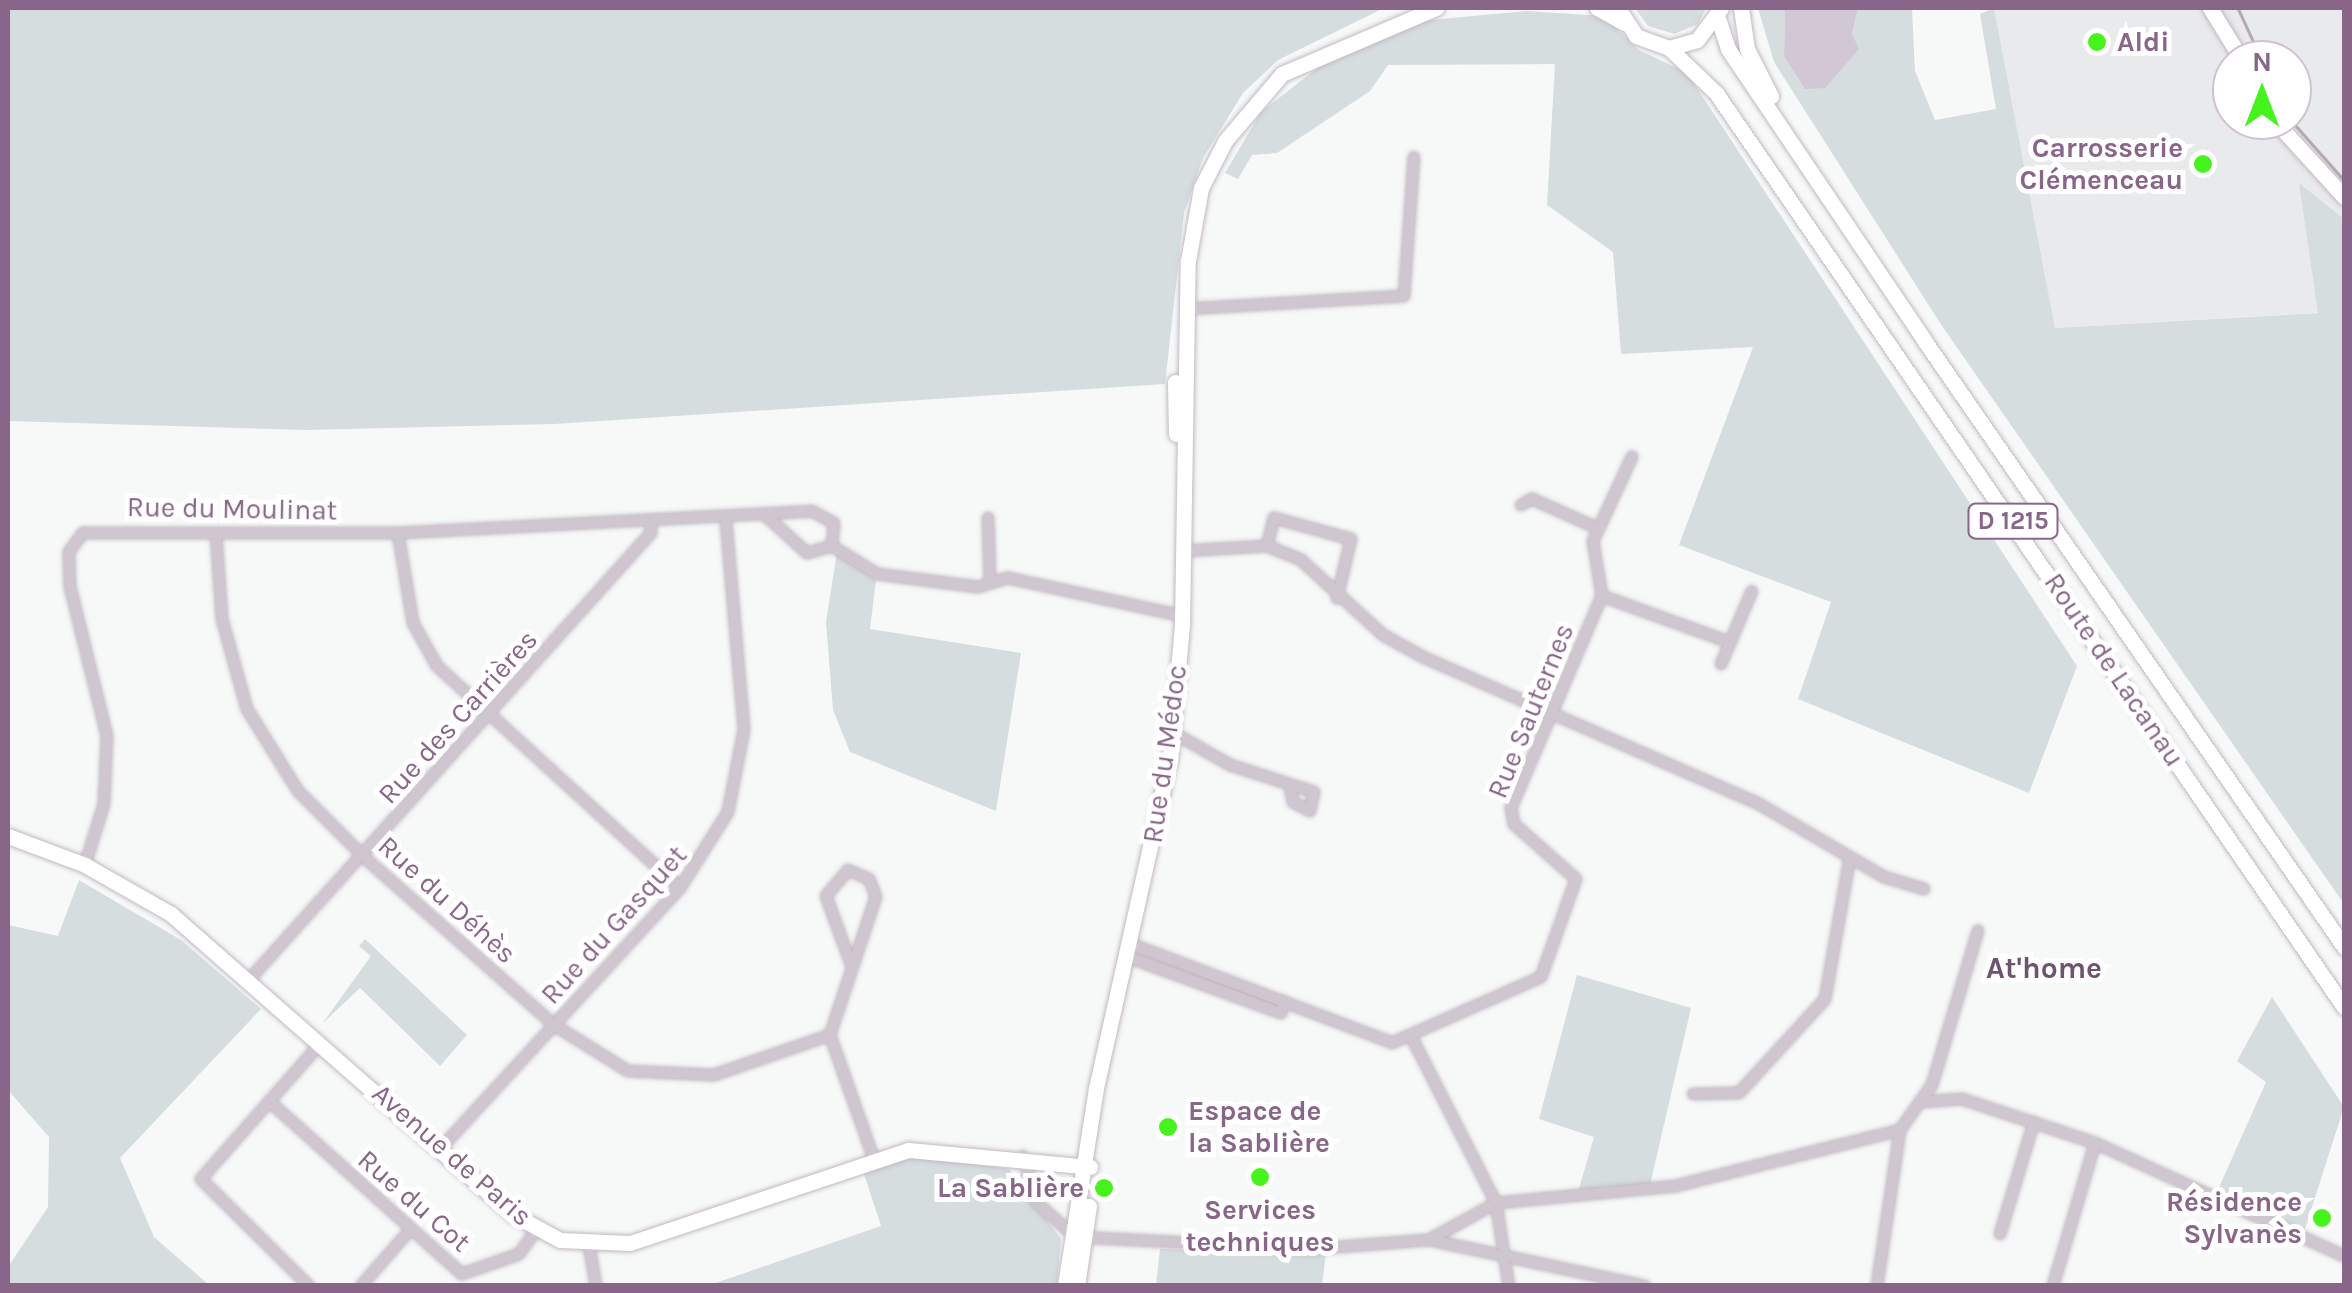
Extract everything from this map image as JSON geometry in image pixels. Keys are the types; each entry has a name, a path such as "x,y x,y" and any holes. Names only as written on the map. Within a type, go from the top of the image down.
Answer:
{"street":[{"name":"Rue du Médoc","path":"1078,1286 1085,1166 1107,1036 1172,732 1182,616 1186,310 1201,188 1257,99 1314,55 1436,8"},
{"path":"1597,8 1621,15"},
{"path":"1741,8 1752,62 1789,130"},
{"path":"2210,8 2230,40"},
{"path":"2220,8 2234,40"},
{"path":"1669,48 1698,40 1719,13"},
{"name":"Route de Lacanau","path":"1719,13 1728,49 1789,130 2344,947"},
{"name":"Route de Lacanau","path":"1621,15 1669,48 1716,93 2344,1007"},
{"path":"2292,140 2344,197"},
{"path":"1186,310 1404,296 1414,157"},
{"name":"Rue Sauternes","path":"1413,1040 1541,977 1554,961 1576,879 1514,824 1510,808 1602,596 1598,528 1632,457"},
{"path":"1521,505 1532,499 1598,528"},
{"name":"Rue du Moulinat","path":"84,864 104,804 107,736 82,656 69,552 83,533 104,530 398,533 821,512 834,523 832,546"},
{"path":"764,514 807,552 832,546 877,574 990,582 1182,616"},
{"name":"Rue du Gasquet","path":"442,1146 709,852 739,776 744,730 726,518"},
{"path":"988,518 990,582"},
{"path":"1267,546 1274,518 1352,539 1337,598"},
{"name":"Rue des Carrières","path":"248,981 487,718 652,522"},
{"path":"398,533 413,623 437,666 487,718 680,888"},
{"name":"Rue du Déhès","path":"216,534 222,618 247,709 298,792 364,856 554,1024 593,1054 658,1077 714,1074 830,1035"},
{"path":"1183,550 1267,546 1301,560 1337,598 1411,650 1759,804 1850,857 1924,889"},
{"path":"1721,664 1752,591"},
{"path":"1602,596 1729,642"},
{"path":"1172,732 1290,786"},
{"name":"Avenue de Paris","path":"8,836 84,864 171,914 536,1229 589,1246 630,1243 874,1159 943,1147 1085,1166"},
{"path":"1693,1094 1739,1092 1825,1000 1850,857"},
{"path":"851,964 826,896 848,870 870,879 876,897 830,1035 874,1159"},
{"path":"1877,1286 1900,1130 1921,1102 1978,931"},
{"path":"1127,950 1280,1013 1284,1000 1376,1038 1413,1040 1496,1202 1510,1286"},
{"path":"309,1286 202,1185 204,1170 320,1043"},
{"path":"1921,1102 1962,1099 2095,1143 2344,1256"},
{"name":"Rue du Cot","path":"269,1100 462,1274 519,1254 536,1229"},
{"path":"2000,1234 2034,1122"},
{"path":"1430,1240 1496,1202 1676,1186 1900,1130"},
{"path":"2053,1286 2095,1143"},
{"path":"1022,1155 1036,1202 1081,1237 1311,1249 1430,1240 1645,1286"},
{"path":"361,1286 410,1230"},
{"name":"Rue du Médoc","path":"1065,1286 1081,1237"},
{"path":"589,1246 596,1286"}],"shaded area":[{"path":"8,8 1384,8 1278,60 1243,93 1203,158 1184,213 1165,384 554,424 306,430 8,421"},
{"path":"1635,8 1706,8 1698,24 1674,34 1648,26"},
{"path":"1758,8 1785,8 1784,56 1852,34 1858,8 1912,8 1915,71 1935,120 1996,109 1980,14 1994,8 2055,328 2318,313 2299,183 2344,219 2344,904 1940,323 1774,62"},
{"path":"1785,8 1858,8 1852,34 1859,49 1825,88 1805,89 1784,56"},
{"path":"1994,8 2344,8 2344,311 2055,328"},
{"path":"1527,11 1603,16 1639,50 1687,73 2077,666 2029,793 1798,699 1831,602 1679,545 1753,347 1621,354 1613,252 1547,205 1555,64 1388,65 1370,91 1277,153 1252,155 1238,179 1225,173 1261,112 1325,62 1420,21"},
{"path":"837,552 876,580 870,629 1021,653 996,811 850,752 833,710 826,622"},
{"path":"79,880 181,940 261,1009 120,1158 154,1237 209,1285 8,1285 8,1267 48,1207 49,1137 8,1090 8,925 58,936"},
{"path":"365,939 467,1035 440,1066 360,988 322,1024 371,956 359,946"},
{"path":"1577,975 1691,1008 1650,1185 1578,1192 1594,1137 1539,1119"},
{"path":"2272,997 2344,1107 2304,1232 2216,1194 2266,1082 2237,1061"},
{"path":"913,1156 1009,1169 1061,1239 1057,1285 707,1286 881,1226 863,1171"},
{"path":"1160,1249 1326,1253 1322,1285 1156,1286"}],"tram line":[{"path":"2238,8 2253,40"},
{"path":"2309,140 2344,180"}],"place":[{"name":"Aldi","path":"2097,42"},
{"name":"Carrosserie Clémenceau","path":"2203,164"},
{"name":"Espace de la Sablière","path":"1168,1127"},
{"name":"Services techniques","path":"1260,1177"},
{"name":"La Sablière","path":"1104,1188"},
{"name":"Résidence Sylvanès","path":"2322,1218"}],"district":[{"name":"At'home","path":"2044,968"}]}
